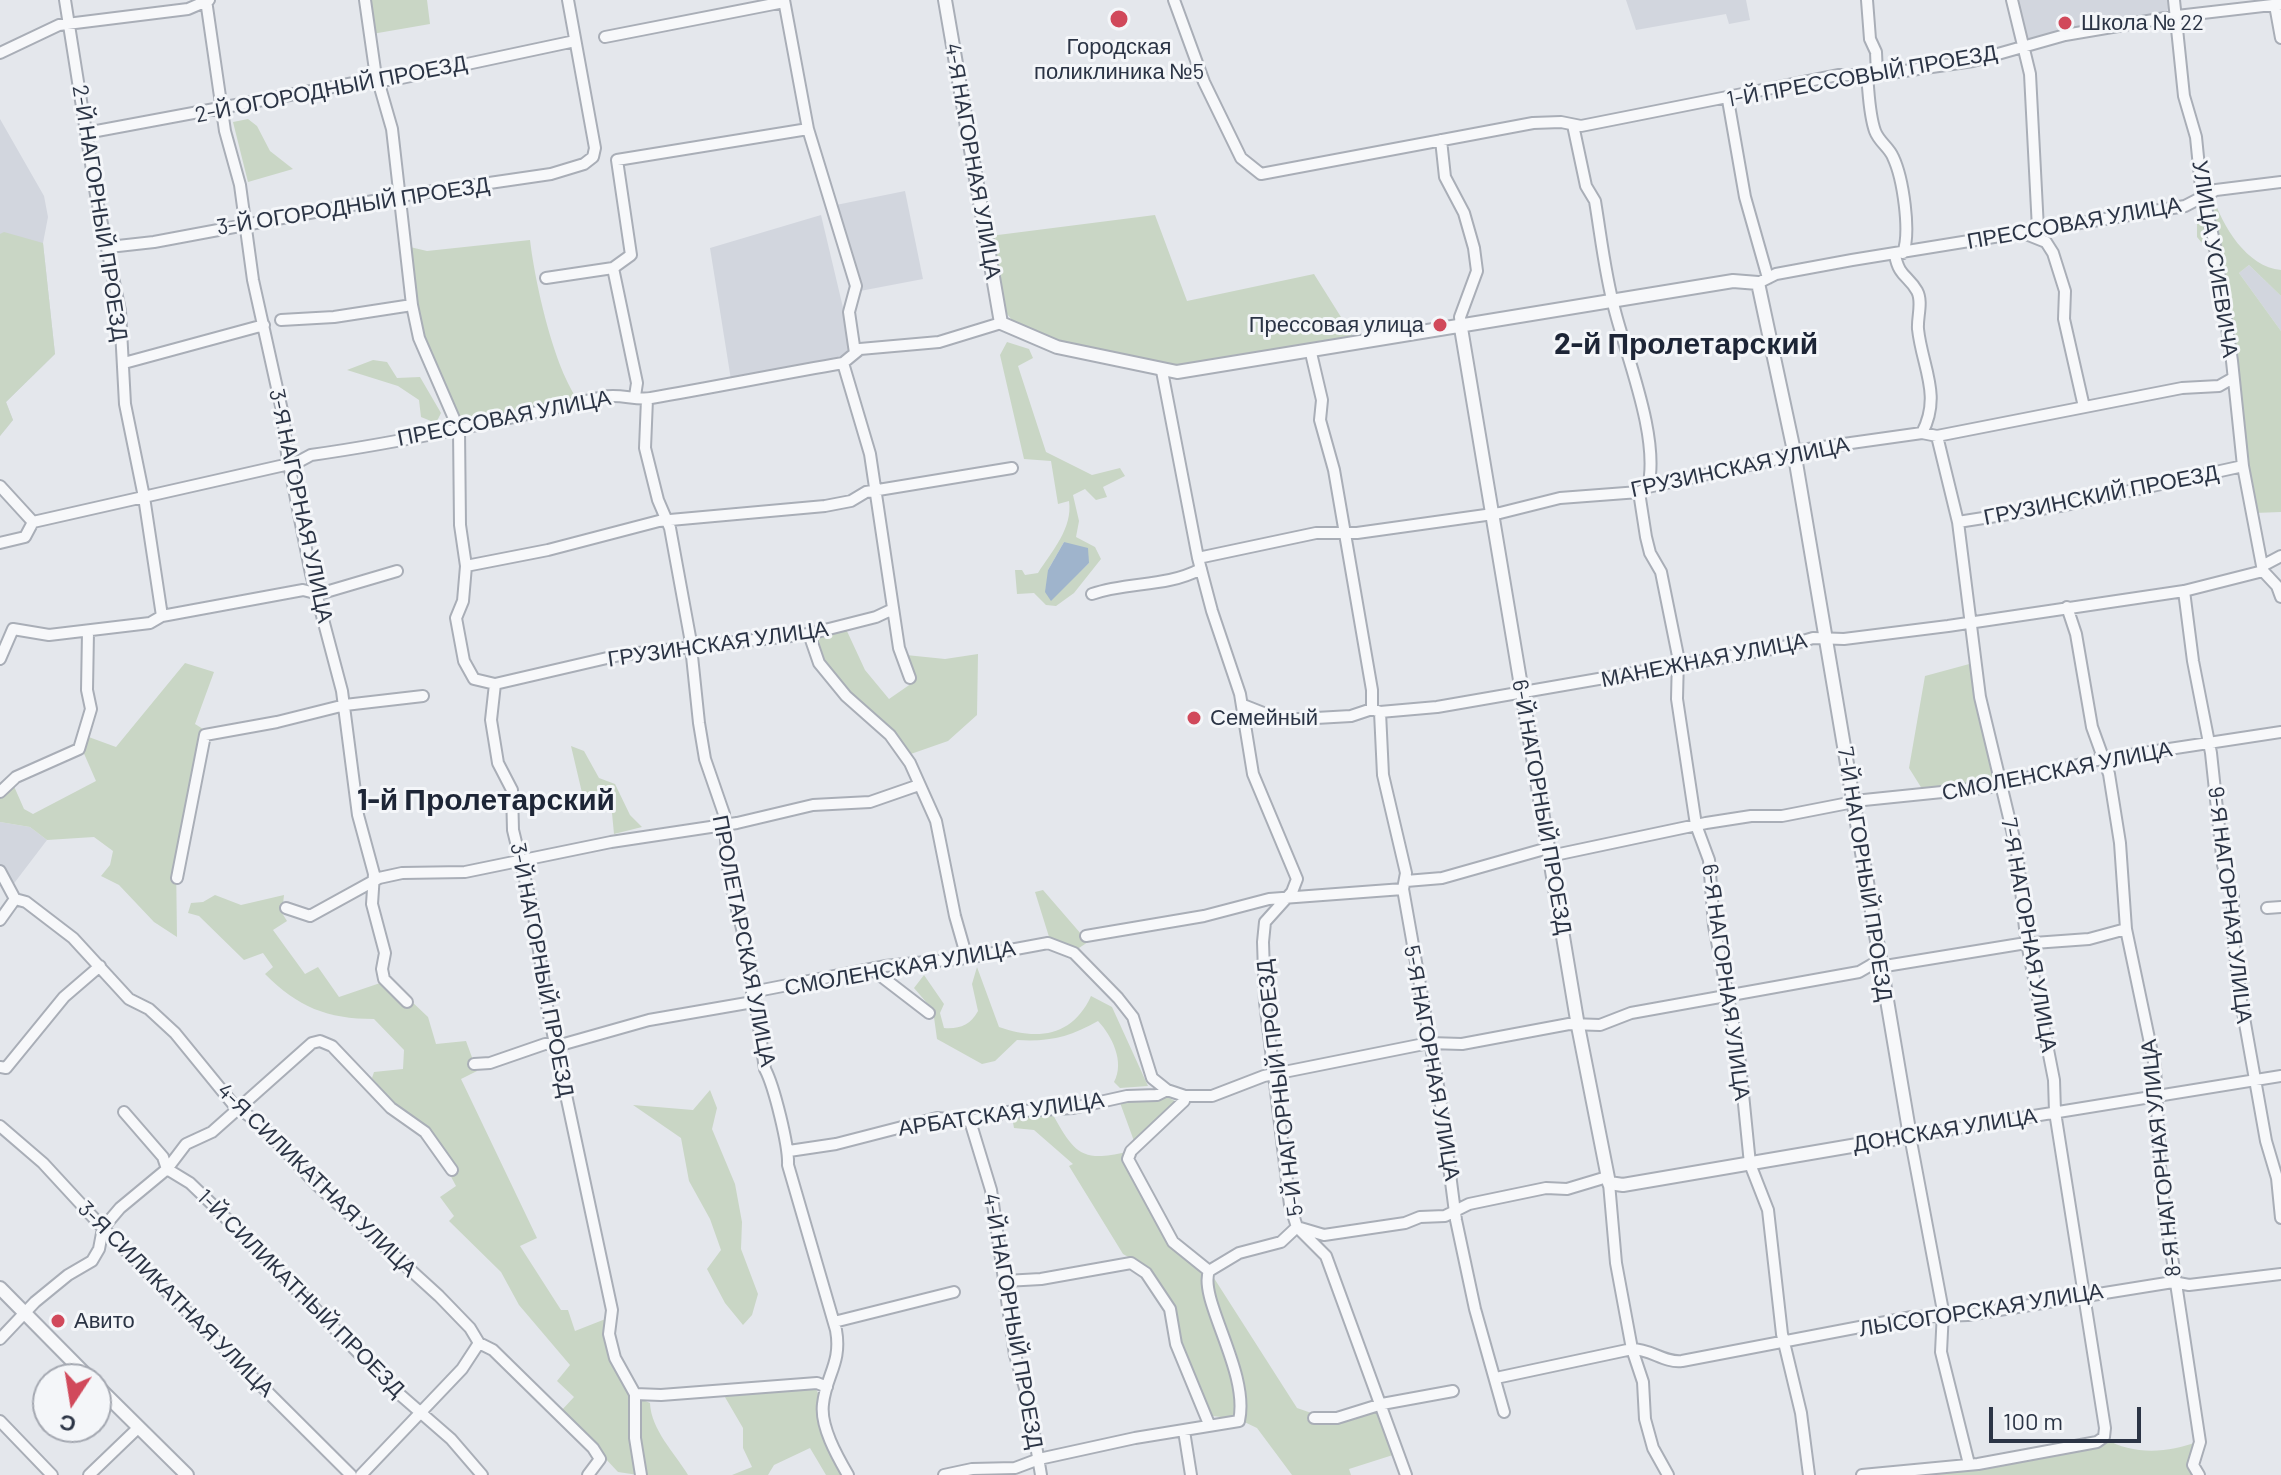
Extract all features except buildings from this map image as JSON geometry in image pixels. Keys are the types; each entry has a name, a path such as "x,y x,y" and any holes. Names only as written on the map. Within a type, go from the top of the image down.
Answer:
{"street":[{"name":"2-Й НАГОРНЫЙ ПРОЕЗД","path":"65,0 86,133 109,247 124,363 125,404 144,497 162,616"},
{"path":"365,0 392,129 412,305 419,338 459,430 460,525 466,566 463,601 456,618 464,661 474,679 495,684"},
{"path":"568,0 575,41"},
{"name":"4-Я НАГОРНАЯ УЛИЦА","path":"945,0 1001,323"},
{"name":"1-Й ПРЕССОВЫЙ ПРОЕЗД","path":"1174,0 1204,82 1241,158 1261,174 1533,123 1573,125 1728,100 1838,75 1872,75 1973,61 2022,46 2177,16 2278,4"},
{"path":"1867,0 1870,39 1876,52 1872,75 1875,132 1894,158 1904,196 1903,219 1907,235 1899,254 1898,271 1916,289 1920,300 1918,327 1933,387 1930,414 1922,433"},
{"path":"2012,0 2030,74 2038,229"},
{"name":"УЛИЦА УСИЕВИЧА","path":"2174,0 2184,96 2196,137 2202,196 2214,241 2243,466 2264,568"},
{"path":"0,53 69,23 188,9 207,1"},
{"name":"3-Я НАГОРНАЯ УЛИЦА","path":"207,1 223,109 289,464 311,574 319,594 345,705 358,815 374,881 372,904 385,953 382,969 384,979 407,1002"},
{"path":"605,37 784,1 808,129 856,286 849,312 855,353"},
{"path":"2278,4 2281,38"},
{"name":"2-Й ОГОРОДНЫЙ ПРОЕЗД","path":"86,133 370,80 380,81 575,41"},
{"name":"3-Й ОГОРОДНЫЙ ПРОЕЗД","path":"109,247 154,242 400,196 551,174 584,164 593,157 595,148 575,41"},
{"name":"7-Й НАГОРНЫЙ ПРОЕЗД","path":"1728,100 1827,639 1879,964 1942,1318 1941,1352 1969,1464"},
{"name":"6-Я НАГОРНАЯ УЛИЦА","path":"1573,125 1583,156 1586,186 1595,201 1612,300 1639,391 1647,437 1643,489 1650,553 1661,572 1678,666 1677,699 1696,825 1709,860 1714,926 1725,998 1739,1054 1750,1164 1768,1210 1783,1344 1801,1413 1809,1475"},
{"path":"546,278 613,268 631,255 617,160 808,129"},
{"name":"6-Й НАГОРНЫЙ ПРОЕЗД","path":"1441,140 1445,177 1464,213 1477,271 1460,317 1461,328 1578,1026 1608,1180 1616,1263 1632,1349 1641,1371 1648,1435 1668,1475"},
{"name":"ПРЕССОВАЯ УЛИЦА","path":"0,543 25,537 33,522 289,464 311,455 459,430 490,420 553,410 606,396 647,399 843,363 860,349 939,342 1001,323 1057,347 1162,371 1311,353 1612,300 1763,280 1992,236 2026,234 2038,229 2185,206 2216,190 2281,182"},
{"path":"2026,234 2046,242 2053,253 2065,291 2064,319 2084,407"},
{"path":"613,268 637,383 635,396"},
{"path":"281,320 334,317 412,305"},
{"path":"124,363 264,325"},
{"name":"5-Я НАГОРНАЯ УЛИЦА","path":"1311,353 1322,400 1320,420 1334,470 1376,711 1383,775 1457,1211 1475,1309 1504,1412"},
{"path":"843,363 870,454 899,648 910,678"},
{"name":"5-Й НАГОРНЫЙ ПРОЕЗД","path":"1162,371 1199,564 1243,705 1253,774 1297,879 1292,892 1280,901 1265,922 1263,942 1274,1075 1290,1205 1297,1227 1326,1256 1406,1475"},
{"name":"ГРУЗИНСКАЯ УЛИЦА","path":"1092,594 1142,583 1156,586 1199,564 1316,533 1492,513 1531,507 1560,498 1643,489 1777,459 1794,451 1922,433 1937,436 2182,388 2219,386 2233,378"},
{"name":"ПРОЛЕТАРСКАЯ УЛИЦА","path":"647,399 645,448 658,500 669,521 691,646 705,759 725,824 729,878 748,952 752,997 765,1069 772,1082 779,1121 789,1151 788,1165 839,1348 827,1387 823,1417 848,1475"},
{"name":"7-Я НАГОРНАЯ УЛИЦА","path":"1937,436 1958,522 1970,592 1970,622 1980,697 1999,785 2012,822 2028,944 2054,1080 2055,1112 2105,1418 2104,1437 2097,1442 1969,1464"},
{"name":"ГРУЗИНСКИЙ ПРОЕЗД","path":"1958,522 2066,505 2243,466"},
{"path":"466,566 669,521 825,506 874,492 1012,468"},
{"path":"0,486 33,522"},
{"name":"МАНЕЖНАЯ УЛИЦА","path":"1243,705 1281,720 1351,716 1523,693 1783,647 1813,638 1827,639 1970,622 2184,591 2264,568 2281,556"},
{"path":"2264,568 2281,597"},
{"path":"0,659 13,629 49,635 150,623 162,616 303,590 319,594 397,571"},
{"name":"9-Я НАГОРНАЯ УЛИЦА","path":"2184,591 2208,742 2223,865 2233,897 2234,946 2254,1080 2277,1178 2281,1218"},
{"name":"8-Я НАГОРНАЯ УЛИЦА","path":"2067,607 2076,634 2092,727 2105,759 2120,843 2126,929 2149,1030 2161,1184 2173,1282 2200,1442 2193,1465 2199,1475"},
{"name":"ГРУЗИНСКАЯ УЛИЦА","path":"495,684 620,655 809,634 876,617 893,609"},
{"path":"0,792 16,777 79,749 91,709 87,690 88,632"},
{"path":"809,634 819,663 899,746 919,785 936,821 955,916 967,958"},
{"name":"3-Й НАГОРНЫЙ ПРОЕЗД","path":"495,684 491,720 498,763 512,790 513,830 534,916 556,1044 612,1310 609,1334 615,1358 635,1394"},
{"path":"177,878 205,735 345,705 423,696"},
{"name":"СМОЛЕНСКАЯ УЛИЦА","path":"1086,936 1204,916 1269,899 1280,901 1404,885 1549,852 1696,825 1999,785 2049,769 2281,732"},
{"path":"286,908 310,916 374,881 402,873 465,872 813,805 870,802 919,785"},
{"path":"0,871 15,899 0,920"},
{"name":"4-Я СИЛИКАТНАЯ УЛИЦА","path":"15,899 26,902 73,938 129,999 149,1009 175,1033 238,1109 261,1125 316,1184 439,1296 470,1328 479,1343 493,1350 593,1448 600,1459 588,1475"},
{"path":"2267,908 2281,907"},
{"path":"1167,1090 1185,1096 1212,1096 1274,1075 1429,1043 1462,1044 1555,1026 1600,1025 1631,1013 1859,972 1879,964 2089,939 2126,929"},
{"name":"СМОЛЕНСКАЯ УЛИЦА","path":"474,1064 490,1063 545,1044 556,1044 877,968 967,958 1048,943 1074,953 1118,998 1133,1017 1152,1078 1167,1090"},
{"path":"0,1067 6,1068 64,997 100,966"},
{"path":"877,968 877,973 929,1013"},
{"path":"0,1339 24,1312 68,1275 92,1261 99,1249 103,1228 120,1208 167,1169 186,1144 212,1132 293,1057 320,1041 332,1046 364,1076 391,1108 425,1132 452,1170"},
{"name":"ДОНСКАЯ УЛИЦА","path":"1297,1227 1324,1235 1405,1223 1420,1217 1445,1216 1469,1204 1546,1188 1567,1189 1608,1180 1623,1185 2281,1076"},
{"name":"АРБАТСКАЯ УЛИЦА","path":"789,1151 836,1144 937,1118 970,1121 1007,1112 1073,1108 1127,1096 1157,1095 1167,1090"},
{"path":"1185,1096 1184,1101 1131,1151 1128,1159 1173,1242 1209,1271"},
{"name":"1-Й СИЛИКАТНЫЙ ПРОЕЗД","path":"124,1112 163,1157 167,1169 199,1191 418,1411 451,1439 482,1475"},
{"name":"4-Й НАГОРНЫЙ ПРОЕЗД","path":"970,1121 991,1190 1015,1355 1041,1475"},
{"name":"3-Я СИЛИКАТНАЯ УЛИЦА","path":"0,1126 43,1163 103,1228 351,1475"},
{"path":"1209,1271 1239,1253 1281,1242 1297,1227"},
{"path":"99,1249 123,1247"},
{"path":"1005,1281 1041,1279 1131,1263 1146,1273 1170,1309 1176,1344 1209,1424"},
{"path":"944,1475 972,1469 1015,1468 1039,1459 1209,1424 1239,1421 1243,1403 1240,1385 1223,1327 1208,1294 1209,1271"},
{"name":"ЛЫСОГОРСКАЯ УЛИЦА","path":"1632,1349 1644,1349 1671,1362 1783,1344 1912,1317 1942,1318 2173,1282 2189,1285 2281,1274"},
{"path":"0,1288 74,1363"},
{"path":"834,1322 954,1292"},
{"path":"361,1475 418,1411 462,1369 479,1343"},
{"path":"1496,1378 1632,1349"},
{"path":"641,1475 635,1438 635,1394 772,1389 817,1383 827,1387"},
{"path":"1314,1418 1337,1418 1382,1404 1453,1391"},
{"path":"112,1401 187,1475"},
{"path":"0,1421 52,1475"},
{"path":"89,1475 139,1427"},
{"path":"1184,1431 1191,1475"},
{"path":"1862,1475 1969,1464"}],"shaded area":[{"path":"1626,0 1746,0 1750,20 1729,24 1726,14 1636,30"},
{"name":"Школа № 22","path":"2015,0 2169,0 2170,5 2166,13 2030,39 2024,37"},
{"path":"0,119 44,196 48,217 43,243 55,354 6,402 13,420 0,436"},
{"path":"905,191 923,279 860,291 836,205"},
{"path":"821,215 850,337 849,352 841,357 731,380 710,248"},
{"path":"2249,265 2281,296 2281,331 2239,273"},
{"path":"0,822 30,827 47,840 12,886 0,867"}],"green space":[{"path":"368,0 427,0 430,24 372,34"},
{"path":"248,119 257,126 270,151 293,169 248,182 233,122"},
{"path":"2213,196 2230,232 2247,253 2269,267 2281,270 2281,296 2249,265 2239,273 2281,331 2281,512 2254,513 2238,378 2211,254 2197,237 2197,217 2206,197"},
{"path":"1155,215 1187,301 1314,274 1356,341 1179,367 1057,343 1017,326 1002,308 990,236"},
{"path":"4,232 43,243 55,354 6,402 13,420 0,436 0,234"},
{"path":"530,240 541,301 554,347 579,401 489,416 464,426 458,422 423,337 410,247 427,251"},
{"path":"1007,342 1029,349 1033,358 1018,366 1046,452 1092,475 1120,468 1125,476 1103,487 1107,497 1096,500 1085,489 1073,495 1079,521 1076,537 1095,547 1101,559 1074,593 1056,606 1046,605 1034,593 1017,594 1015,570 1022,570 1025,575 1038,573 1065,530 1069,501 1058,504 1051,461 1024,459 1000,355","holes":["1064,542 1089,563 1058,592 1048,570"]},
{"path":"373,360 387,362 397,378 420,377 441,413 436,423 421,417 419,400 398,386 347,370"},
{"path":"846,629 865,670 889,699 915,681 906,655 945,659 978,654 977,715 948,741 908,755 822,662 816,641 819,636"},
{"path":"185,663 214,672 195,724 203,729 176,861 177,937 154,922 119,885 101,876 110,865 113,851 94,837 47,840 30,827 0,822 0,797 13,784 24,809 33,814 96,781 82,749 86,736 116,747"},
{"path":"1973,663 1993,782 1924,792 1909,768 1925,676"},
{"path":"571,746 584,751 599,778 615,784 630,815 642,827 614,834 612,813 591,808 583,797"},
{"path":"1043,890 1088,942 1076,950 1050,940 1035,892"},
{"path":"215,895 241,905 284,895 282,913 287,921 273,930 305,974 318,967 339,997 389,980 428,1017 436,1044 466,1041 477,1071 461,1079 537,1238 520,1246 561,1310 568,1310 575,1331 608,1318 631,1394 638,1475 618,1472 561,1411 574,1397 557,1381 570,1365 519,1305 501,1272 449,1221 454,1216 440,1197 456,1186 441,1158 372,1078 374,1072 403,1069 404,1050 374,1019 342,1017 314,1009 289,995 265,974 273,967 263,953 244,960 199,916 188,913 191,903 203,902"},
{"path":"977,967 999,1027 1027,1034 1053,1032 1075,1020 1091,996 1112,1007 1148,1086 1120,1088 1114,1082 1118,1066 1115,1050 1098,1021 1059,1037 1017,1040 995,1061 982,1064 937,1039 933,1010 914,988 924,975 944,1004 940,1013 944,1028 959,1027 968,1023 978,1011 972,984"},
{"path":"710,1090 717,1108 712,1129 735,1184 742,1222 741,1249 758,1294 752,1315 743,1325 725,1303 707,1269 721,1250 710,1219 689,1181 681,1138 633,1105 693,1110"},
{"path":"1165,1096 1177,1102 1155,1126 1134,1141 1119,1100"},
{"path":"1053,1115 1080,1152 1099,1156 1126,1152 1160,1227 1212,1275 1297,1408 1320,1416 1376,1402 1396,1454 1349,1469 1351,1475 1292,1475 1257,1428 1238,1419 1212,1416 1187,1363 1178,1332 1176,1307 1141,1264 1123,1254 1069,1166 1073,1164 1034,1130 1014,1128 1012,1117"},
{"path":"812,1386 819,1396 818,1415 822,1430 843,1475 826,1475 810,1448 774,1465 768,1475 732,1475 752,1467 743,1448 743,1428 722,1392"},
{"path":"641,1399 650,1403 659,1432 688,1475 644,1475 639,1438"},
{"path":"2106,1439 2127,1448 2151,1451 2196,1442 2202,1475 1878,1475"}],"water":[{"path":"1064,542 1088,548 1089,563 1051,601 1045,592 1048,570"}],"place":[{"name":"Городская поликлиника №5","path":"1119,19"},
{"name":"Школа № 22","path":"2065,23"},
{"name":"Прессовая улица","path":"1440,325"},
{"name":"Семейный","path":"1194,718"},
{"name":"Авито","path":"58,1321"}],"district":[{"name":"2-й Пролетарский","path":"1686,344"},
{"name":"1-й Пролетарский","path":"486,800"}]}
